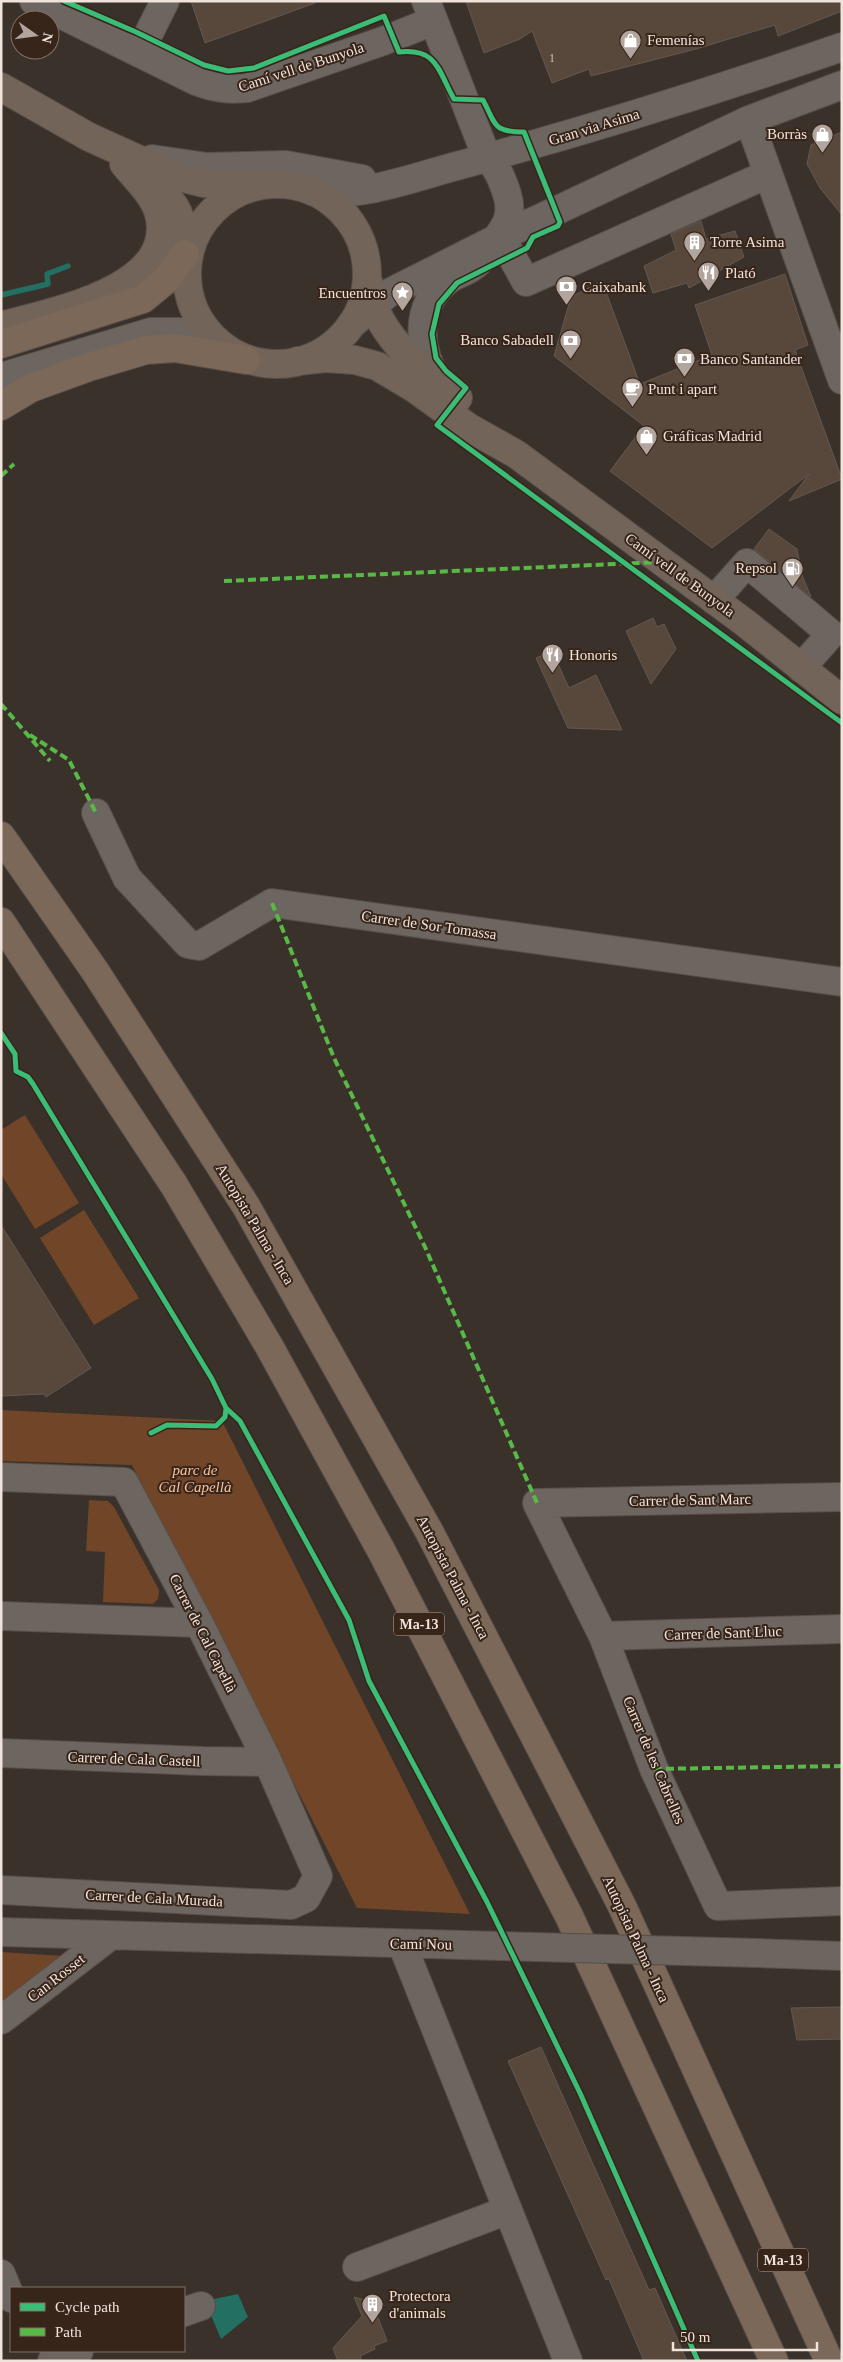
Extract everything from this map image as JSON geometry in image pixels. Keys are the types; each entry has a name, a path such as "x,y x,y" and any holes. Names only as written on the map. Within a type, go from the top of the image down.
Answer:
{"highway":[{"path":"1,344 143,299 166,280 188,257"},
{"path":"1,406 31,388 89,367 146,350 175,348 246,360"},
{"name":"Autopista Palma - Inca","path":"1,836 95,971 246,1206 430,1533 622,1906 829,2361"},
{"name":"Ma-13","path":"1,922 124,1106 178,1193 269,1346 382,1552 569,1916 774,2361"}],"main road":[{"path":"1,87 126,159 173,201 182,221 188,257 191,304 198,318 222,346 246,360 271,364 344,358 377,366 424,394 468,427 516,454"},
{"path":"126,159 175,176 203,183 286,184 312,191 338,207 348,219 363,246 372,305 397,344 439,383 478,414 516,454"},
{"path":"1,326 105,294 127,282 145,266 156,250 158,242 160,224 158,212 126,159"},
{"path":"188,257 199,229 219,205 241,190 258,185"},
{"path":"298,361 334,345 352,324 362,304 368,276"},
{"name":"Camí vell de Bunyola","path":"516,454 714,600 842,700"}],"street":[{"name":"Camí vell de Bunyola","path":"34,1 208,86 237,89 247,88 356,50 430,11"},
{"path":"134,50 150,1"},
{"path":"134,50 165,1"},
{"path":"430,11 487,158 499,172 510,204 508,222 498,238 475,265 442,285 428,305 423,324 422,341 428,365 439,383"},
{"name":"Gran via Asima","path":"312,191 336,193 355,191 487,158 726,87 842,47"},
{"path":"352,324 387,294 498,238 749,120 842,85"},
{"path":"749,120 842,380"},
{"path":"126,159 201,166 286,165 345,178 398,181"},
{"path":"498,238 526,282 768,174"},
{"path":"1,377 151,332 184,332 222,346"},
{"path":"714,600 747,563 837,631 801,668"},
{"name":"Carrer de Sor Tomassa","path":"96,813 127,878 188,944 199,946 272,903 842,982"},
{"name":"Carrer de Cal Capellà","path":"1,1477 124,1482 199,1624 268,1762 318,1876 306,1898"},
{"name":"Carrer de Sant Marc","path":"538,1503 842,1497"},
{"name":"Carrer de les Cabrelles","path":"538,1503 603,1636 654,1768 718,1906 842,1901"},
{"path":"1,1616 199,1624"},
{"name":"Carrer de Sant Lluc","path":"603,1636 842,1629"},
{"name":"Carrer de Cala Castell","path":"1,1753 268,1762"},
{"name":"Carrer de Cala Murada","path":"1,1890 291,1905 306,1898"},
{"name":"Camí Nou","path":"1,1932 842,1956"},
{"name":"Can Rosset","path":"1,2020 110,1936"},
{"path":"402,1944 568,2361"},
{"path":"357,2267 508,2210"},
{"path":"1,2274 10,2296"},
{"path":"52,2361 76,2352"}],"green space":[{"path":"25,1115 79,1203 35,1229 1,1174 1,1130"},
{"path":"84,1210 139,1298 94,1325 40,1238"},
{"name":"parc de Cal Capellà","path":"1,1410 222,1421 470,1914 357,1908 132,1465 1,1461"},
{"path":"89,1500 108,1501 114,1507 159,1590 158,1599 153,1604 103,1602 105,1552 86,1551"},
{"path":"1,1952 63,1956 1,2002"}],"water":[{"path":"238,2294 248,2317 221,2339 205,2301"}],"building":[{"path":"191,1 315,1 315,3 205,43"},
{"path":"466,1 842,1 842,11 778,36 775,25 696,49 591,76 589,69 552,83 532,31 520,39 484,53"},
{"path":"842,132 842,215 820,188 807,164 811,145"},
{"name":"Torre Asima","path":"701,221 706,239 735,231 744,257 689,288 687,283 653,293 644,266 676,250 671,234"},
{"path":"785,274 808,345 795,350 842,479 789,501 809,474 712,548 610,471 644,426 554,356 571,297 602,281 640,384 712,355 695,305"},
{"path":"769,529 797,549 802,575 811,597 754,549"},
{"path":"653,618 657,627 664,624 676,649 651,684 626,631"},
{"path":"552,651 569,688 596,675 622,730 568,728 536,658"},
{"path":"1,1225 91,1368 46,1397 44,1394 1,1396"},
{"path":"842,2007 842,2039 797,2040 791,2008"},
{"path":"541,2047 649,2290 655,2288 687,2361 644,2361 609,2279 606,2280 508,2061"},
{"name":"Protectora d'animals","path":"354,2297 372,2302 387,2341 374,2346 375,2349 360,2356 362,2361 338,2361 333,2348 362,2316"}],"waterway":[{"path":"1,295 48,284 47,274 68,266"}],"marked path":[{"path":"1,476 14,464"},
{"path":"224,581 662,562"},
{"path":"1,704 50,761"},
{"path":"30,735 69,760 96,813"},
{"path":"272,903 334,1058 425,1247 537,1503"},
{"path":"654,1769 842,1766"}],"cycle path":[{"path":"64,1 136,32 204,65 228,71 254,68 384,16 399,52 422,54 435,63 454,99 483,100 496,125 506,130 524,132 560,222 558,226 533,237 527,248 457,283 439,304 432,334 436,358 446,371 466,388 437,425 842,723"},
{"path":"1,1033 15,1054 16,1071 28,1077 33,1084 212,1379 226,1408 225,1417 216,1426 167,1425 151,1433"},
{"path":"226,1408 240,1421 349,1620 369,1681 487,1902 580,2093 698,2361"}],"place":[{"name":"Femenías","path":"631,59"},
{"name":"Borràs","path":"823,153"},
{"name":"Torre Asima","path":"694,261"},
{"name":"Plató","path":"709,292"},
{"name":"Caixabank","path":"566,306"},
{"name":"Encuentros","path":"402,312"},
{"name":"Banco Sabadell","path":"570,359"},
{"name":"Banco Santander","path":"684,378"},
{"name":"Punt i apart","path":"632,408"},
{"name":"Gráficas Madrid","path":"647,455"},
{"name":"Repsol","path":"793,587"},
{"name":"Honoris","path":"553,674"},
{"name":"Protectora d'animals","path":"373,2324"}]}
